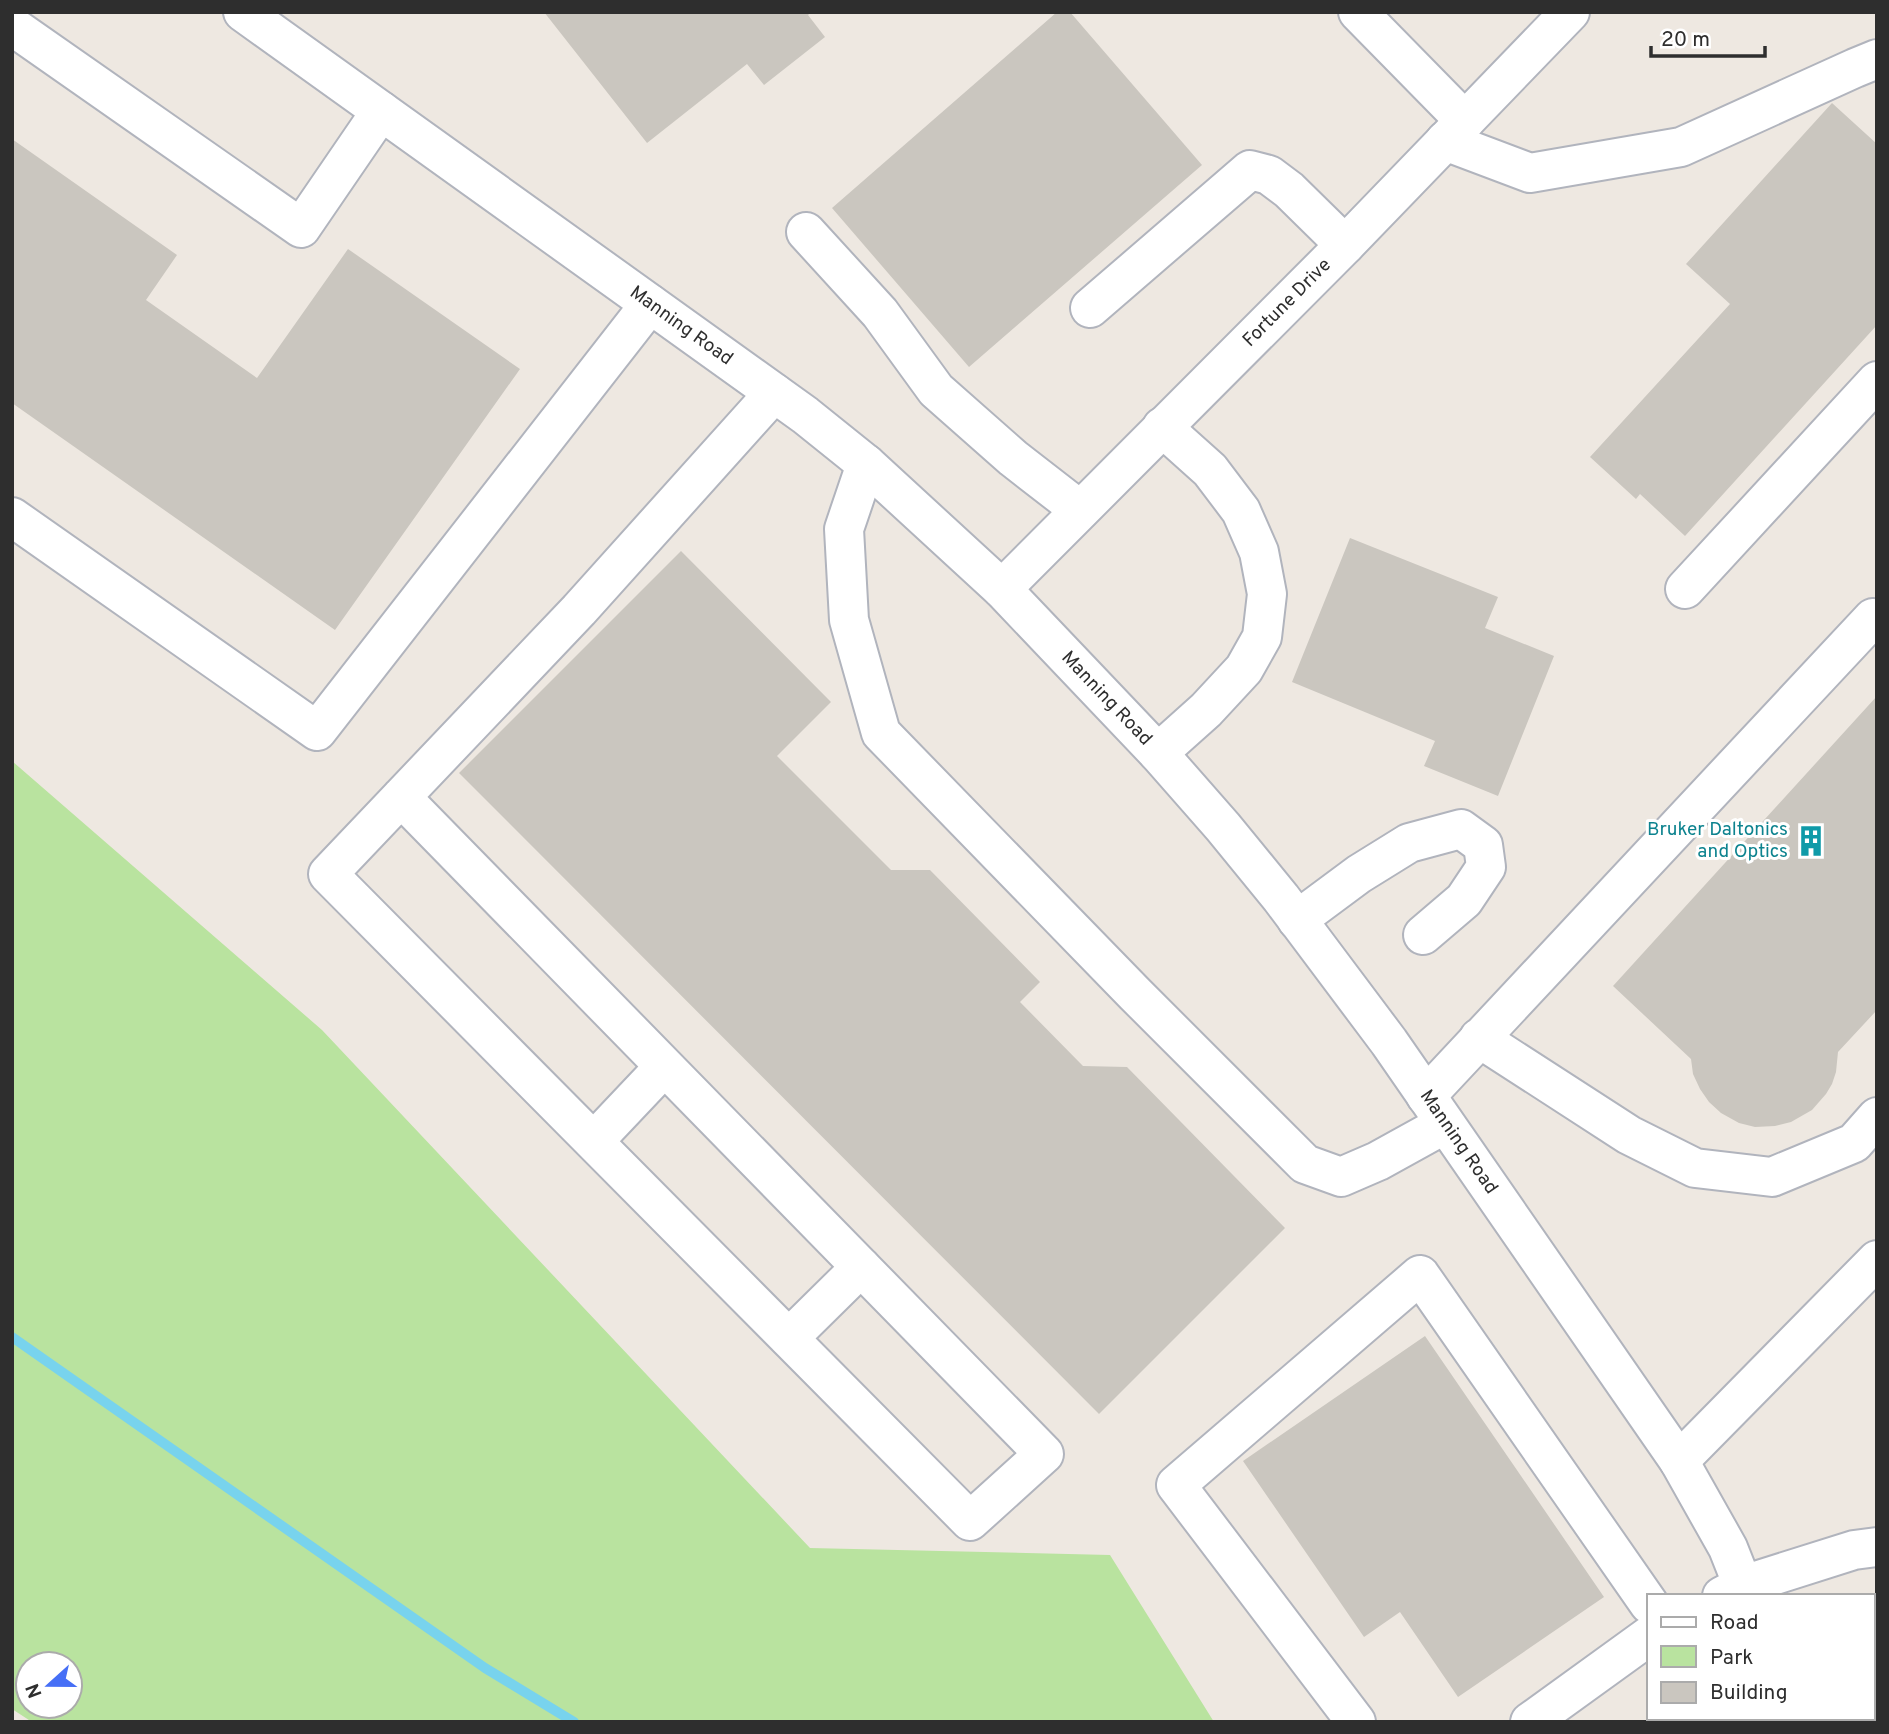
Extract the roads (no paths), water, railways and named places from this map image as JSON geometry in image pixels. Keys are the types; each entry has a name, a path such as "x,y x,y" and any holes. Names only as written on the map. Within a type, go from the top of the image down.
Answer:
{"street":[{"name":"Manning Road","path":"243,12 774,393 866,464 1002,589 1158,753 1223,827 1389,1042 1679,1461 1728,1548 1737,1592"},
{"path":"1358,12 1455,131 1530,173 1681,147 1877,59"},
{"name":"Fortune Drive","path":"1002,589 1345,245 1570,12"},
{"path":"12,26 301,228 381,111"},
{"path":"1090,308 1250,170 1269,175 1289,190 1345,245"},
{"path":"806,232 880,313 936,390 1013,458 1080,510"},
{"path":"12,517 317,731 650,304"},
{"path":"1685,589 1877,381"},
{"path":"401,797 1044,1454 970,1521 328,874 401,797 579,610 774,393"},
{"path":"1158,753 1206,710 1244,669 1262,637 1267,594 1259,552 1241,511 1210,470 1162,428"},
{"path":"866,464 844,529 849,620 881,733 1305,1164 1341,1177 1378,1161 1436,1110 1479,1038 1873,618"},
{"path":"1297,920 1359,874 1409,843 1461,829 1483,845 1486,867 1464,900 1423,935"},
{"path":"1479,1038 1629,1135 1695,1168 1772,1177 1854,1143 1877,1118"},
{"path":"594,1141 664,1067"},
{"path":"1679,1461 1877,1260"},
{"path":"789,1338 861,1267"},
{"path":"1356,1722 1176,1485 1420,1275 1647,1601"},
{"path":"1737,1592 1854,1550 1877,1547"},
{"path":"1530,1722 1647,1637"}],"waterway":[{"path":"12,1337 485,1668 574,1722"}],"place":[{"name":"Bruker Daltonics and Optics","path":"1811,841"}]}
